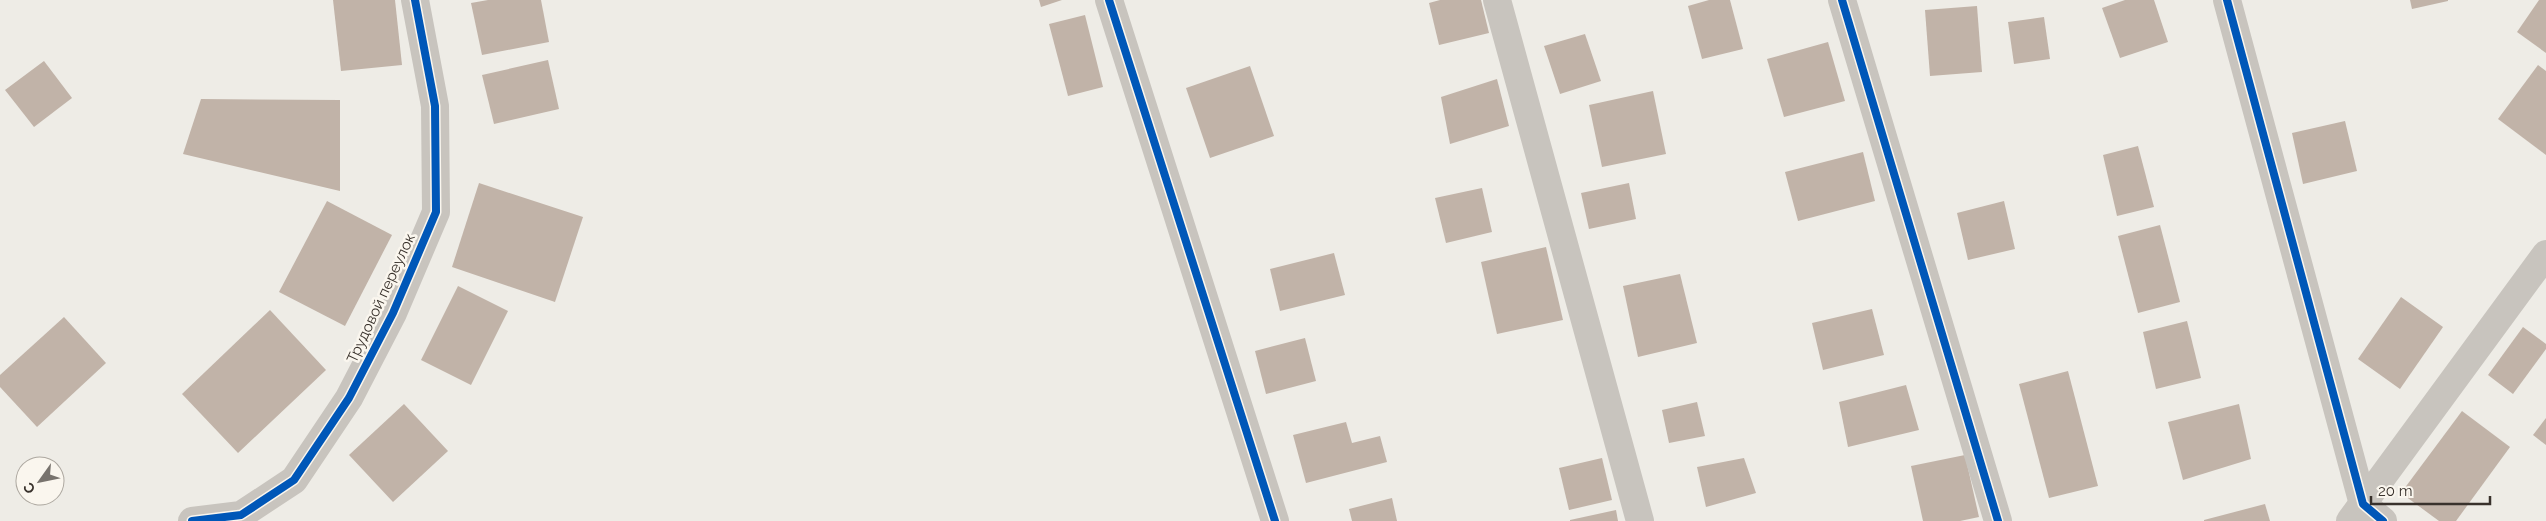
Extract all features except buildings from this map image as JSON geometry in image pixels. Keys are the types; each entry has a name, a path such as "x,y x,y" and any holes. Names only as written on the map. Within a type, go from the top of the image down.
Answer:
{"street":[{"name":"Трудовой переулок","path":"192,521 241,515 294,480 348,398 393,313 436,212 435,106 415,0"},
{"path":"1109,0 1275,521"},
{"path":"1497,0 1640,521"},
{"path":"1842,0 1998,521"},
{"path":"2228,0 2356,512"},
{"path":"2356,512 2546,254"},
{"path":"2356,512 2383,521"}],"cycle path":[{"path":"192,521 241,515 294,480 349,398 393,313 436,212 435,106 415,0"},
{"path":"1109,0 1275,521"},
{"path":"1842,0 1998,521"},
{"path":"2227,0 2363,504 2383,521"}]}
